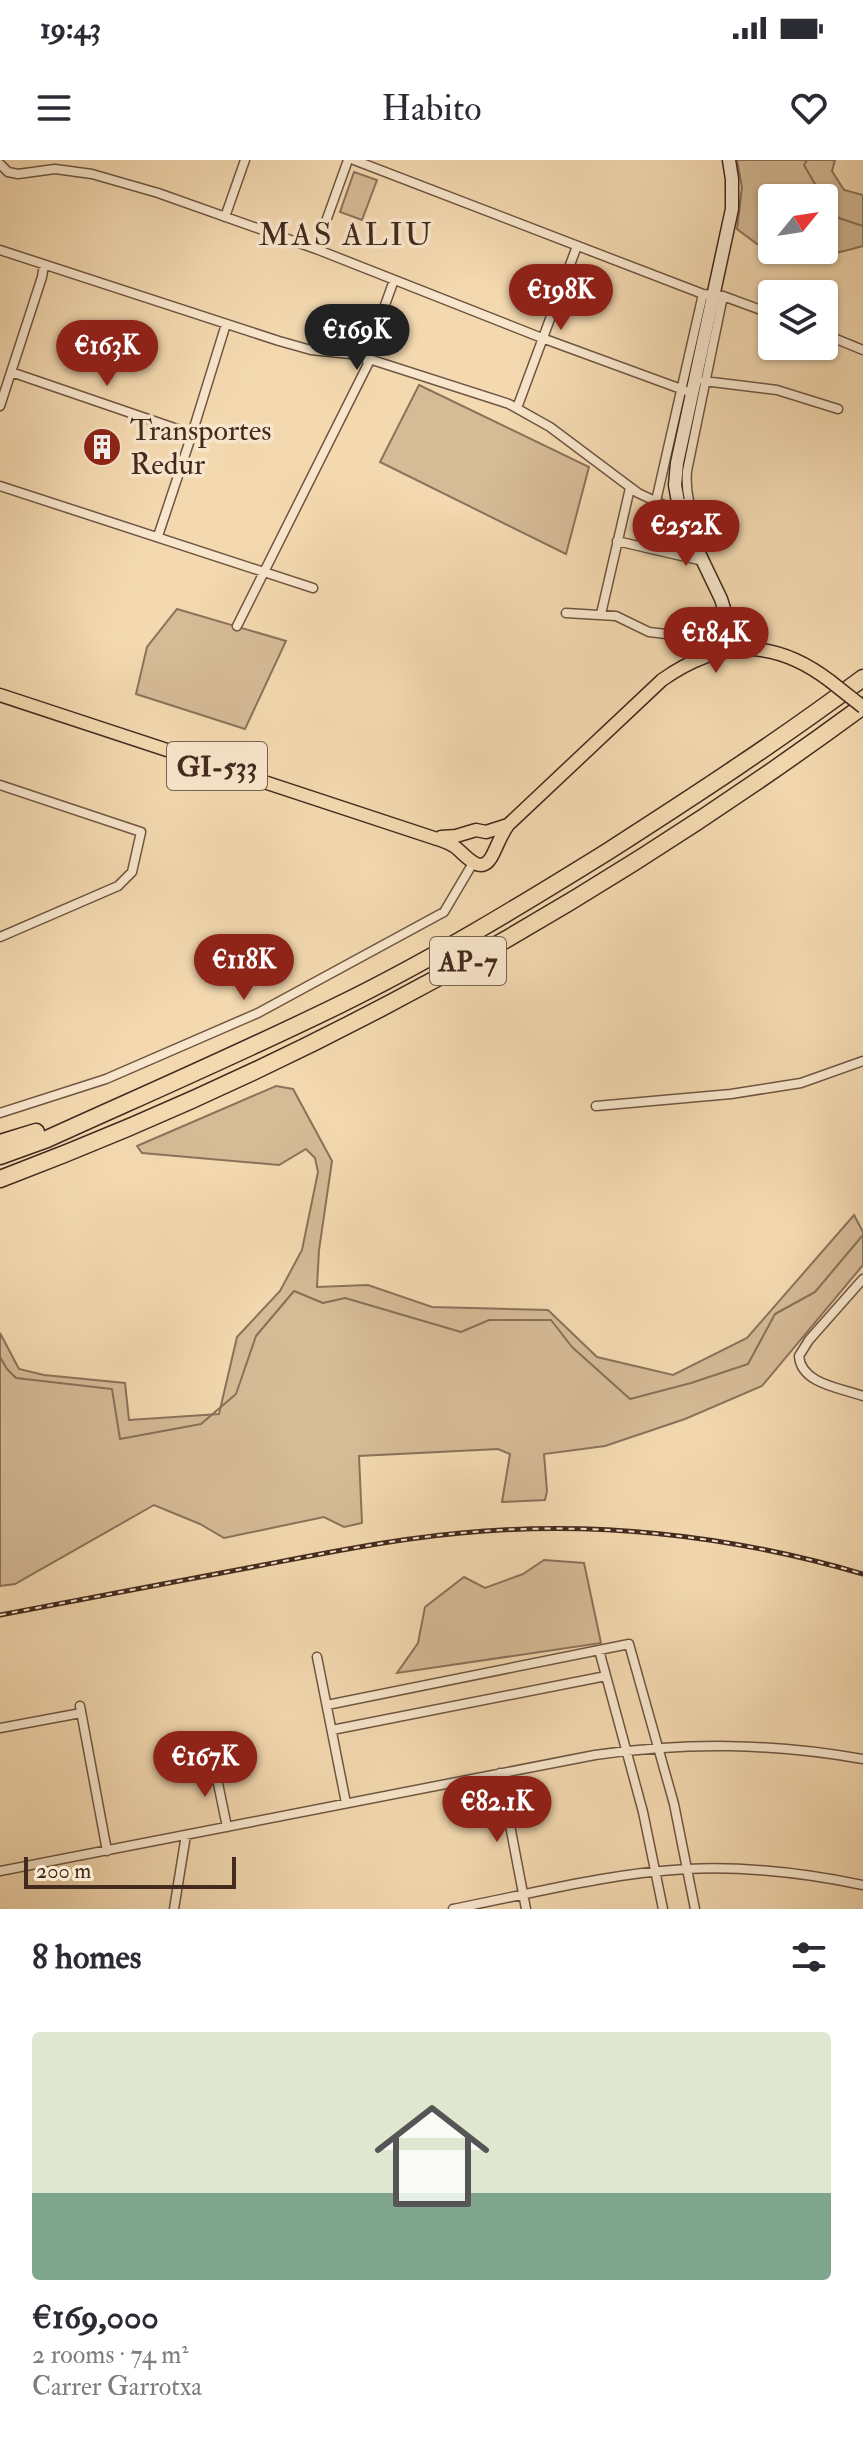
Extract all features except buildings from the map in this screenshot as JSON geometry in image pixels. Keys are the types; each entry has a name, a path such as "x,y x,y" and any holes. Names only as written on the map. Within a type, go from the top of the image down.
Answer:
{"highway":[{"name":"AP-7","path":"0,1156 47,1139 339,1005 506,914 717,781 863,678"},
{"name":"AP-7","path":"0,1179 291,1055 444,974 637,859 863,707"},
{"path":"5,1142 99,1115"},
{"path":"0,1189 30,1178 44,1162"}],"main road":[{"name":"GI-533","path":"0,695 452,844 473,863 486,862 508,825 669,676 702,657 739,649 779,653 807,664 863,707"},
{"name":"GI-533","path":"651,693 683,675 721,660 755,657 789,662 826,678"},
{"name":"GI-533","path":"434,838 476,830 486,832 508,825"},
{"path":"486,832 495,848"},
{"path":"461,851 467,833"}],"street":[{"path":"225,217 245,160"},
{"path":"316,249 348,160"},
{"path":"354,160 577,246 758,309"},
{"path":"729,160 732,209 677,463 675,490 684,520 721,599 729,626 742,643 797,655 807,664"},
{"path":"0,164 8,172 18,174 57,165 120,181 316,249 542,338 694,386 777,390 838,409"},
{"path":"517,408 577,246"},
{"path":"0,250 311,350 366,358 517,408 550,427 630,488 656,501 679,505 700,533 691,536"},
{"path":"0,406 44,265"},
{"path":"237,626 368,364 366,358 394,280"},
{"path":"158,536 226,324"},
{"path":"838,340 863,350"},
{"path":"11,372 192,434"},
{"path":"656,501 694,386"},
{"path":"679,505 687,471 694,386"},
{"path":"0,486 313,588"},
{"path":"601,614 630,488"},
{"path":"656,501 675,490"},
{"path":"617,541 703,561"},
{"path":"566,613 616,616 649,632 709,639"},
{"path":"683,675 690,667 725,651 729,626"},
{"path":"669,676 684,662 717,647 729,626"},
{"path":"0,785 141,832 132,872 118,886 0,937"},
{"path":"0,1113 106,1079 258,1013 444,912 473,863"},
{"path":"596,1106 731,1094 801,1083 863,1061"},
{"path":"863,1279 801,1351 801,1366 806,1374 863,1396"},
{"path":"327,1705 629,1644 674,1804 695,1909"},
{"path":"599,1650 643,1812 663,1909"},
{"path":"317,1657 346,1803"},
{"path":"332,1730 606,1676"},
{"path":"0,1728 81,1709 107,1851"},
{"path":"0,1871 627,1751 713,1745 786,1747 863,1759"},
{"path":"214,1764 227,1827"},
{"path":"500,1773 526,1909"},
{"path":"174,1909 186,1835"},
{"path":"453,1909 687,1869 790,1872 863,1885"}],"shaded area":[{"path":"737,160 835,160 832,171 844,190 863,195 863,246 838,253 838,184 758,184 758,244 737,229 742,187"},
{"path":"354,172 377,180 362,220 340,212"},
{"path":"419,385 589,467 566,554 380,462"},
{"path":"177,609 286,641 245,729 136,694 147,647"},
{"path":"276,1086 293,1089 332,1161 317,1287 368,1285 432,1307 548,1310 597,1357 673,1375 747,1338 854,1215 863,1232 863,1265 762,1386 685,1419 605,1446 544,1454 545,1500 502,1502 510,1454 498,1449 359,1456 362,1523 344,1527 324,1517 224,1538 200,1524 154,1505 15,1584 0,1586 0,1333 19,1369 44,1375 125,1383 129,1420 219,1414 237,1337 280,1291 302,1250 318,1172 315,1158 306,1149 279,1165 142,1153 137,1146"},
{"path":"544,1560 584,1563 601,1643 397,1673 418,1643 425,1607 464,1577 485,1588 523,1574"}],"waterway":[{"path":"807,160 804,165 815,184"},
{"path":"838,218 863,226"},
{"path":"0,1357 16,1378 112,1389 120,1439 201,1424 236,1394 256,1336 294,1291 323,1303 345,1298 461,1332 489,1320 551,1320 572,1347 630,1399 748,1364 775,1314 815,1292 863,1235"}],"railway":[{"path":"0,1615 346,1549 485,1531 580,1529 676,1536 770,1551 863,1574"}],"place":[{"name":"Transportes Redur","path":"102,447"}],"district":[{"name":"MAS ALIU","path":"346,234"}]}
